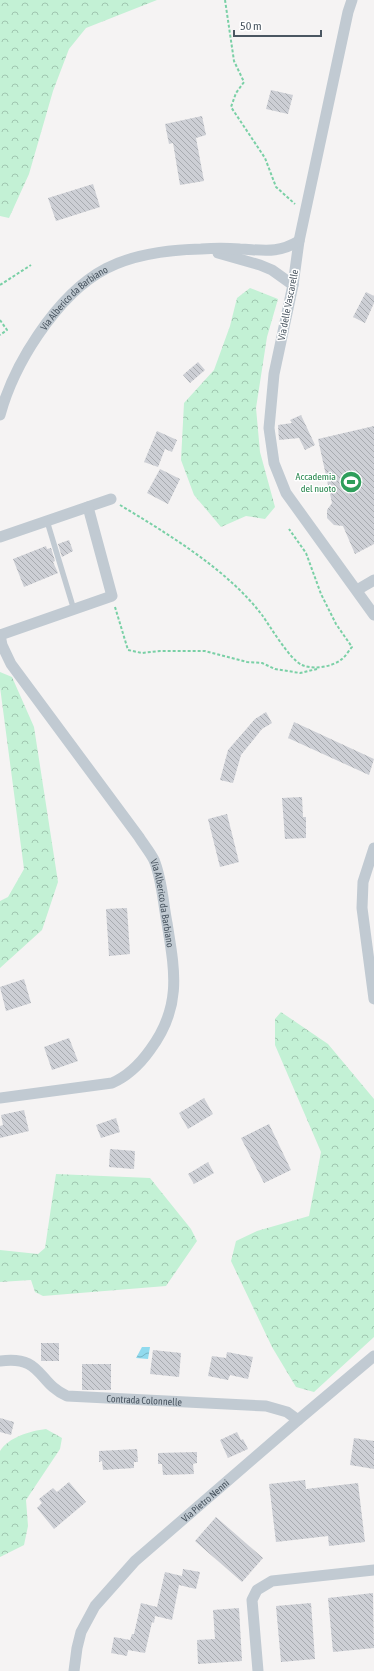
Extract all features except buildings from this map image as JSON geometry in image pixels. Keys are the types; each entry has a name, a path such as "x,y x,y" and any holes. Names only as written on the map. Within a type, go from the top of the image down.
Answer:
{"street":[{"name":"Via delle Vascarelle","path":"352,0 348,12 299,241 293,285 271,391 269,428 271,452 281,484 291,501 357,590"},
{"name":"Via Alberico da Barbiano","path":"0,415 12,380 26,354 49,320 74,291 98,273 132,258 153,253 200,249 270,252 285,248 299,241"},
{"name":"Via Alberico da Barbiano","path":"200,249 260,265 272,270 293,285"},
{"path":"0,537 110,500"},
{"path":"0,635 112,596 88,507"},
{"path":"374,580 357,590 374,615"},
{"name":"Via Alberico da Barbiano","path":"0,635 2,645 11,664 139,837 154,860 174,965 174,988 171,1010 162,1034 139,1064 121,1079 112,1083 0,1098"},
{"path":"374,848 363,882 362,908 374,999"},
{"name":"Via Pietro Nenni","path":"77,1671 77,1648 81,1632 95,1606 111,1586 146,1551 374,1356"},
{"name":"Contrada Colonnelle","path":"0,1361 16,1360 29,1364 55,1389 67,1396 266,1406 287,1412 298,1420"},
{"path":"258,1671 252,1600 257,1590 272,1581 374,1570"}],"lane":[{"path":"47,521 74,610"}],"path":[{"path":"225,0 234,61 244,82 230,107 265,158 276,187 293,203 306,208"},
{"path":"0,285 31,265"},
{"path":"0,320 7,330 0,335"},
{"path":"110,500 164,532 238,588 261,614 284,647 300,664 319,668"},
{"path":"112,596 128,650 142,653 160,651 205,651 247,662 262,663 275,669 300,673 319,668 342,659 352,647 336,624 321,594 306,553 289,529"}],"green space":[{"path":"0,0 157,0 86,28 69,49 53,91 29,174 9,218 0,216"},
{"path":"250,288 278,299 267,337 256,408 260,452 275,507 265,519 246,516 221,527 194,495 181,460 184,403 214,370 230,326 237,298"},
{"path":"0,672 12,677 34,727 58,882 42,930 0,968 0,901 8,897 24,869 0,687"},
{"path":"281,1012 328,1044 374,1099 374,1337 314,1392 296,1387 272,1347 231,1261 236,1241 257,1231 309,1216 321,1152 275,1045 275,1019"},
{"path":"56,1174 150,1178 191,1229 197,1241 166,1286 43,1296 35,1292 31,1280 0,1282 0,1250 38,1254 45,1248"},
{"path":"46,1429 62,1438 60,1449 26,1500 28,1526 24,1545 0,1557 0,1451 14,1438 33,1431"}],"water":[{"path":"142,1347 150,1347 148,1359 136,1358"}],"place":[{"name":"Accademia del nuoto","path":"351,482"}]}
